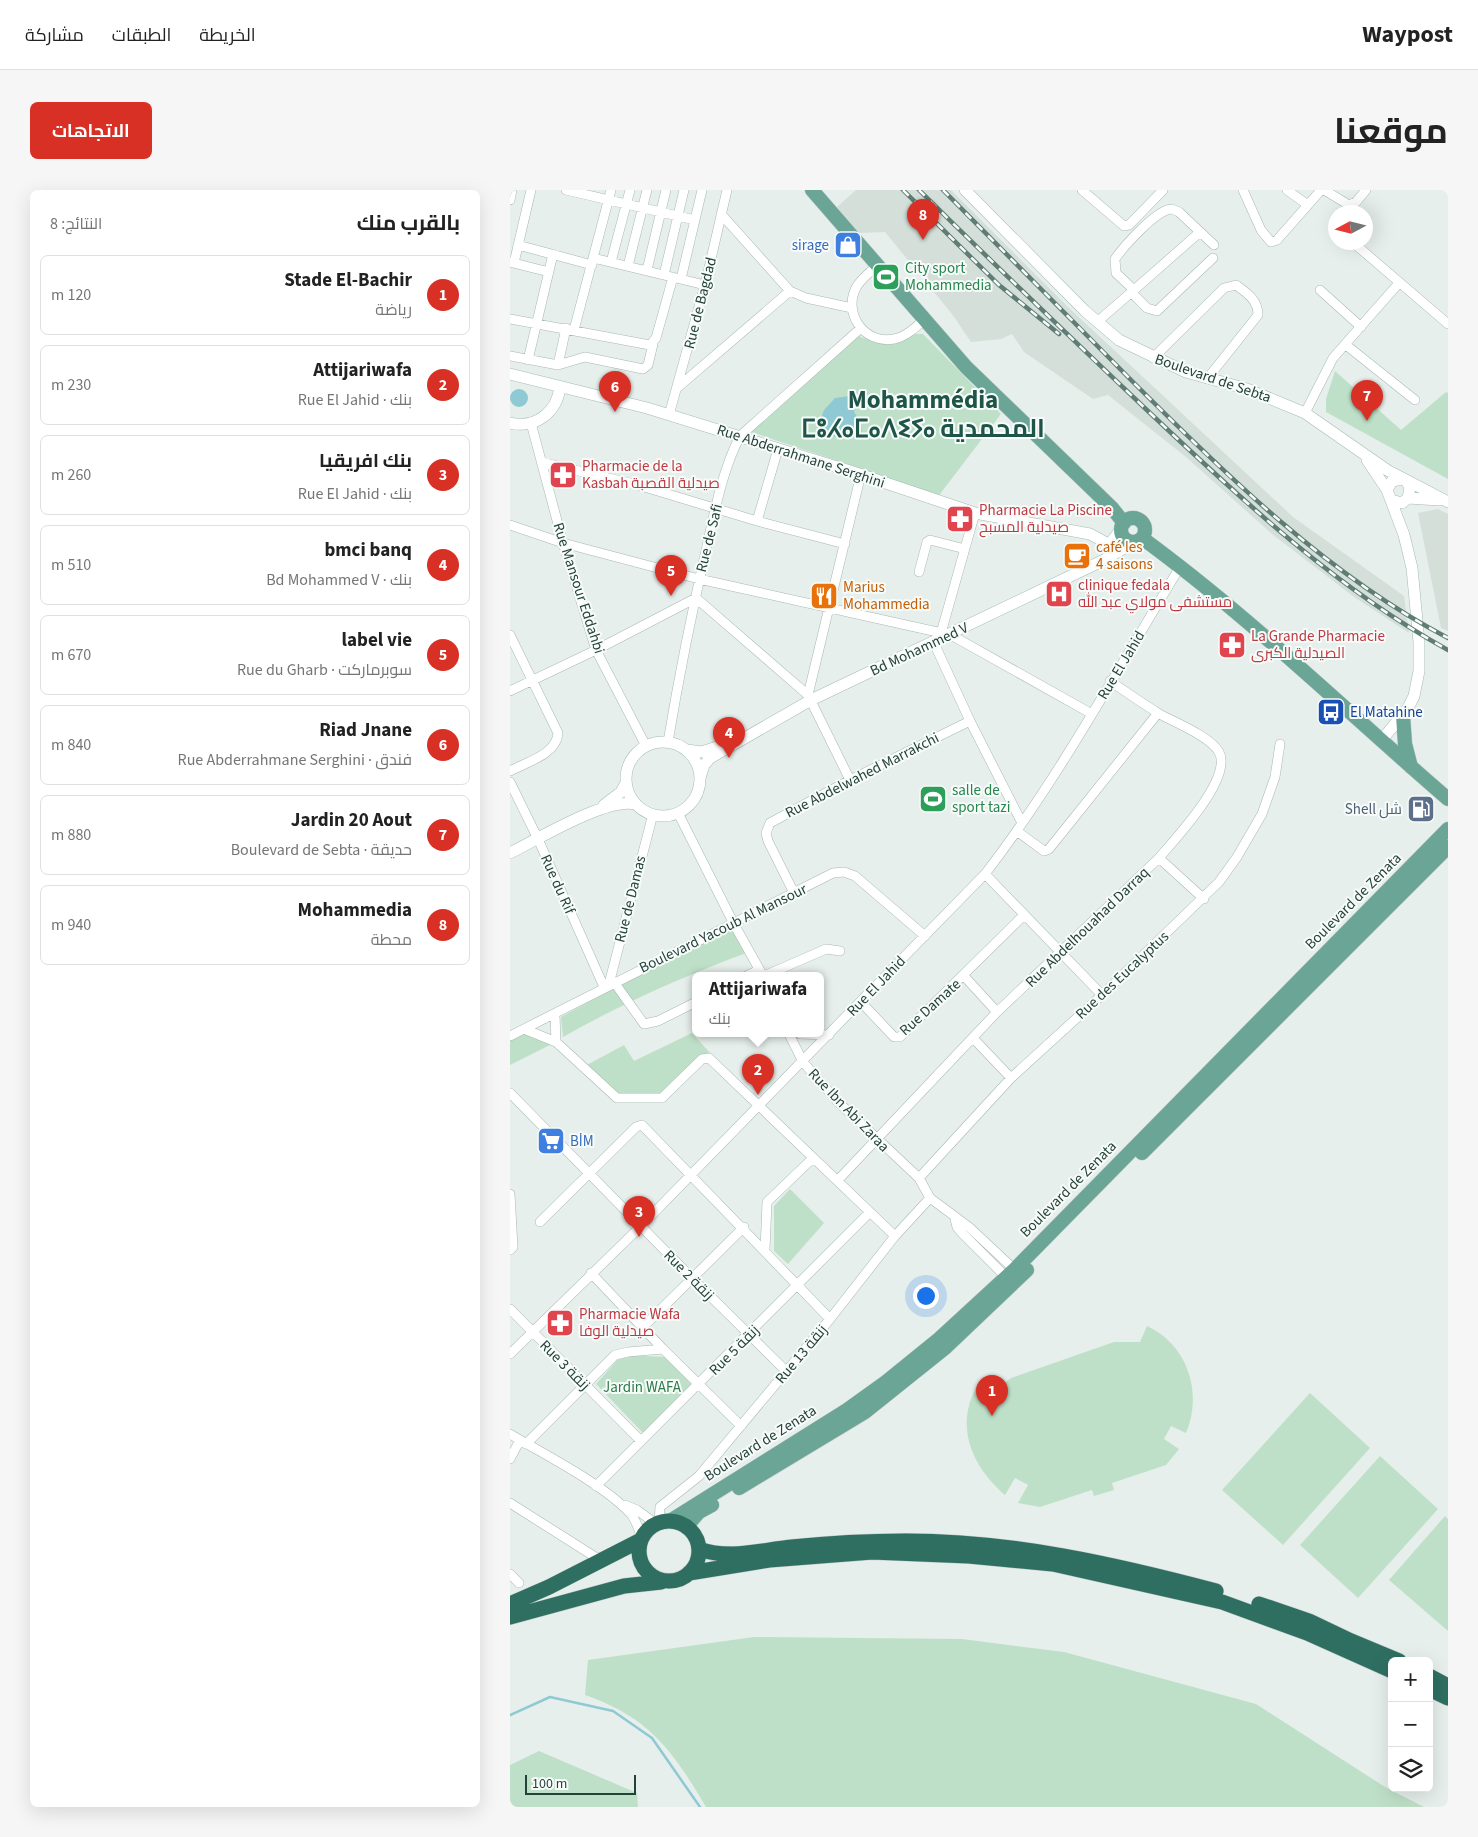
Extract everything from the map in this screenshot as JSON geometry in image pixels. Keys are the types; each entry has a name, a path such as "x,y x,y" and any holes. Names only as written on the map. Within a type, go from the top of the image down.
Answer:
{"highway":[{"path":"510,1604 550,1587 641,1539 662,1523 686,1527 692,1533 699,1549 698,1558 689,1573 679,1580 635,1583 510,1618"},
{"path":"641,1539 639,1559 643,1567 657,1579 666,1581"},
{"path":"699,1549 722,1555 841,1543 907,1541 970,1550"},
{"path":"689,1573 733,1565 829,1554 970,1550 1043,1551 1309,1621 1389,1657"},
{"path":"1256,1608 1388,1669"},
{"path":"1433,1678 1448,1686"},
{"path":"1433,1691 1448,1698"}],"main road":[{"path":"812,190 966,368 1112,508 1123,526 1125,539 1139,540 1180,567 1304,672 1448,799"},
{"path":"1123,526 1131,519 1139,520 1144,526 1139,540"},
{"path":"1403,716 1405,744 1411,766"},
{"name":"Boulevard de Zenata","path":"686,1527 699,1512 864,1412 945,1348 989,1300 1328,959 1447,832"},
{"name":"Boulevard de Zenata","path":"1328,959 1448,847"},
{"name":"Boulevard de Zenata","path":"662,1523 846,1410 989,1300"}],"street":[{"path":"510,200 512,190"},
{"path":"531,190 512,263 549,272"},
{"path":"569,190 695,220"},
{"path":"558,365 593,261 610,190"},
{"path":"611,262 630,190"},
{"path":"628,266 647,190"},
{"path":"647,270 666,190"},
{"path":"673,277 678,215 684,190"},
{"path":"510,356 558,365 585,357 645,369 673,277 695,220 702,190"},
{"name":"Rue de Bagdad","path":"670,415 705,285 727,190"},
{"name":"Boulevard de Sebta","path":"965,190 1097,322 1119,340 1153,358 1207,379 1247,389 1304,413 1361,453 1404,480 1447,502"},
{"path":"1082,190 1124,226 1128,225 1163,190"},
{"path":"1243,190 1261,230 1271,242 1277,240 1322,190 1349,205 1356,202 1366,190"},
{"path":"1287,190 1308,205"},
{"path":"1214,245 1174,209 1161,211 1114,259 1116,273 1147,308 1157,311 1214,258"},
{"path":"721,214 790,291 806,298 852,308"},
{"path":"1097,322 1200,232"},
{"path":"516,242 553,254 611,262 705,285"},
{"path":"1362,250 1448,324"},
{"path":"528,360 553,254"},
{"path":"877,266 856,288 852,308 861,328 877,339 894,340 924,320"},
{"path":"1304,413 1328,366 1399,283"},
{"path":"1153,358 1224,288 1236,286 1251,296 1257,306 1258,315 1207,379"},
{"path":"1320,290 1361,327"},
{"path":"678,388 790,291"},
{"path":"510,319 570,329 649,346 653,344"},
{"name":"Rue de Safi","path":"668,742 681,664 699,579 715,509 733,449 740,436 861,328"},
{"path":"1346,345 1415,400"},
{"name":"Rue Abderrahmane Serghini","path":"510,374 670,415 861,474 975,513 1090,534 1110,545"},
{"path":"510,424 531,423 549,413 557,401 560,387"},
{"name":"Rue Mansour Eddahbi","path":"531,423 563,543 596,650 646,746"},
{"path":"757,522 778,449"},
{"name":"Boulevard de Sebta","path":"1361,453 1389,495 1404,535 1412,568 1419,650 1417,683 1414,696 1403,716 1381,741"},
{"path":"541,462 638,485 757,522 845,544"},
{"path":"810,697 861,474"},
{"path":"1407,500 1410,487 1404,480 1392,481 1389,495 1398,503 1407,500 1429,498 1447,502"},
{"name":"Boulevard de Sebta","path":"1404,535 1407,500"},
{"path":"946,634 975,513"},
{"path":"510,525 563,543 699,579 946,634 1092,714"},
{"name":"Bd Mohammed V","path":"1094,564 1123,526"},
{"path":"919,572 927,542 930,540 965,549"},
{"name":"Bd Mohammed V","path":"700,778 706,761 810,697 934,643 946,634 1120,552 1139,540"},
{"name":"Rue El Jahid","path":"510,1354 641,1226 985,874 1018,832 1092,714 1110,681 1180,567"},
{"path":"510,691 596,650 696,598 810,697 850,780"},
{"path":"510,635 557,728 558,737 552,749 510,771"},
{"path":"934,643 970,721 1022,823"},
{"name":"Rue Abdelhouahad Darraq","path":"838,1180 998,1012 1159,858 1184,830 1207,796 1219,772 1219,752 1203,738 1158,713 1110,681"},
{"path":"1018,832 1040,849 1044,851 1049,849 1158,713"},
{"name":"Rue Abdelwahed Marrakchi","path":"794,893 768,842 766,833 770,823 850,780 970,721"},
{"name":"Bd Mohammed V","path":"687,750 702,752 746,736"},
{"path":"510,853 592,813 624,802 636,804 653,814 666,816 678,813 695,798 700,778 696,762 687,750 668,742 646,746 632,757 626,774 626,783 636,804"},
{"name":"Rue des Eucalyptus","path":"919,1178 1011,1078 1204,899 1228,870 1262,814 1275,777 1280,744"},
{"name":"Rue du Rif","path":"510,782 609,984 644,1024 658,1021 692,1004"},
{"path":"592,813 621,792 626,783"},
{"path":"678,813 734,924 761,972"},
{"name":"Rue de Damas","path":"609,984 653,814"},
{"path":"1159,858 1204,899"},
{"name":"Boulevard Yacoub Al Mansour","path":"510,1036 609,984 833,874 847,872 855,876 884,898 924,936"},
{"path":"985,874 1102,995"},
{"path":"964,976 1024,915"},
{"path":"767,972 829,948 840,951"},
{"name":"Rue Damate","path":"861,1002 894,1037 900,1037 964,976 998,1012"},
{"path":"555,1014 556,1042"},
{"path":"524,1029 556,1042 617,1098 662,1098 706,1058 838,1180 895,1236"},
{"path":"824,1035 829,1035"},
{"name":"Rue Ibn Abi Zaraa","path":"790,1037 803,1062 838,1102 876,1140 919,1178"},
{"path":"973,1038 1011,1078"},
{"name":"Rue 2 زنقة","path":"510,1093 786,1371"},
{"path":"540,1222 640,1125 744,1227 830,1319"},
{"path":"765,1250 767,1202 813,1158"},
{"path":"919,1178 930,1198 955,1219 969,1227 1013,1276"},
{"path":"510,1194 513,1247 510,1250"},
{"name":"Rue 13 زنقة","path":"662,1523 660,1507 699,1476 830,1319 895,1236 930,1198"},
{"name":"Rue 5 زنقة","path":"596,1486 870,1212"},
{"path":"642,1328 744,1227"},
{"path":"591,1273 663,1350 741,1426"},
{"name":"Rue 3 زنقة","path":"510,1309 584,1385 642,1440"},
{"path":"510,1459 523,1442 620,1353 663,1350"},
{"path":"510,1434 596,1486 618,1502 634,1517 641,1539"},
{"path":"618,1502 662,1523"},
{"path":"510,1503 600,1560"},
{"path":"510,1574 519,1583"}],"shaded area":[{"path":"856,190 951,190 1067,306 1293,517 1404,596 1409,633 1354,597 1272,534 1186,457 1108,395 1093,399 1024,352 1012,334 1001,339 971,342 952,314 885,232 859,233 837,207"},
{"path":"1438,509 1448,514 1448,631 1441,628 1418,513"}],"green space":[{"path":"915,334 923,334 1001,414 937,498 856,467 751,432 859,336 875,342 894,343"},
{"path":"1335,371 1401,430 1446,392 1448,393 1448,479 1326,412 1326,399"},
{"path":"734,929 749,952 699,972 692,972 692,975 608,1013 563,1037 561,1017 614,988"},
{"path":"692,1033 692,1037 696,1037 711,1054 666,1097 611,1099 585,1066 624,1045 634,1061"},
{"path":"524,1034 552,1044 510,1065 510,1040"},
{"path":"790,1189 824,1223 788,1264 774,1251 774,1206"},
{"path":"1147,1326 1161,1334 1173,1345 1182,1358 1192,1387 1191,1418 1186,1433 1171,1426 1164,1439 1179,1449 1166,1465 1112,1483 1114,1490 1094,1496 1092,1490 1040,1507 1018,1503 1028,1485 1015,1478 1005,1495 983,1471 975,1458 970,1444 967,1415 971,1399 978,1384 992,1392 1011,1378 1114,1342 1140,1342"},
{"name":"Jardin WAFA","path":"622,1355 667,1357 694,1383 643,1433 596,1384"},
{"path":"1310,1393 1370,1448 1283,1545 1222,1490"},
{"path":"1380,1456 1438,1509 1358,1598 1300,1545"},
{"path":"1445,1516 1448,1519 1448,1631 1389,1580"},
{"path":"754,1637 962,1639 1064,1652 1256,1704 1388,1789 1388,1792 1395,1792 1424,1807 706,1807 670,1753 643,1725 607,1704 585,1695 588,1660"},
{"path":"539,1751 637,1793 638,1807 510,1807 510,1765"}],"water":[{"path":"515,389 523,389 528,394 526,405 515,407 510,402 510,394"},
{"path":"857,392 859,396 854,412 861,422 862,432 850,438 839,438 830,435 820,421 824,410 835,398 849,396"}],"waterway":[{"path":"510,1715 550,1697 613,1711 652,1738 700,1807"}],"railway":[{"path":"903,190 999,285 1059,334"},
{"path":"919,190 1185,446 1255,510 1329,571 1407,626 1448,650"},
{"path":"943,190 1204,452 1281,522 1362,585 1404,613 1448,638"}],"place":[{"name":"Mohammedia","path":"923,240"},
{"name":"sirage","path":"848,245"},
{"name":"City sport Mohammedia","path":"886,277"},
{"name":"Riad Jnane","path":"615,412"},
{"name":"Jardin 20 Aout","path":"1367,421"},
{"name":"Pharmacie de la Kasbah صيدلية القصبة","path":"563,475"},
{"name":"Pharmacie La Piscine صيدلية المسبح","path":"960,519"},
{"name":"café les 4 saisons","path":"1077,556"},
{"name":"clinique fedala مستشفى مولاي عبد الله","path":"1059,594"},
{"name":"label vie","path":"671,596"},
{"name":"Marius Mohammedia","path":"824,596"},
{"name":"La Grande Pharmacie الصيدلية الكبرى","path":"1232,645"},
{"name":"El Matahine","path":"1331,712"},
{"name":"bmci banq","path":"729,758"},
{"name":"salle de sport tazi","path":"933,799"},
{"name":"Shell شل","path":"1421,809"},
{"name":"Attijariwafa","path":"758,1095"},
{"name":"BİM","path":"551,1141"},
{"name":"بنك افريقيا","path":"639,1237"},
{"name":"Pharmacie Wafa صيدلية الوفا","path":"560,1323"},
{"name":"Stade El-Bachir","path":"992,1416"}],"district":[{"name":"Mohammédia ⵎⵓⵃⴰⵎⴰⴷⵉⵢⴰ المحمدية","path":"923,414"}]}
